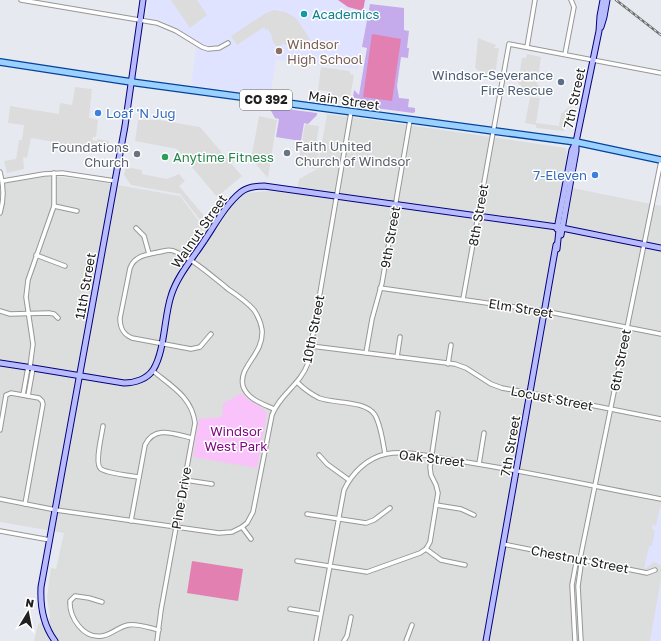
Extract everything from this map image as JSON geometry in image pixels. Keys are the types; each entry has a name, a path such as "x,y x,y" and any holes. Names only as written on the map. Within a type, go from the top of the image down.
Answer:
{"main road":[{"name":"Main Street","path":"0,62 132,82 576,142 661,160"}],"street":[{"path":"21,0 157,23 170,27 202,47 208,49 219,48 228,43"},
{"name":"11th Street","path":"55,641 47,627 42,611 41,595 132,82 143,0"},
{"path":"535,0 527,47 661,73"},
{"path":"566,54 574,7 571,0"},
{"path":"599,31 603,0"},
{"path":"599,31 607,0"},
{"name":"7th Street","path":"486,641 544,311 599,31"},
{"name":"8th Street","path":"463,299 492,131 509,44 527,47"},
{"name":"10th Street","path":"242,527 250,519 255,508 270,420 274,409 297,382 306,368 351,112"},
{"name":"9th Street","path":"366,353 372,319 380,288 410,120"},
{"name":"7th Street","path":"555,255 558,249 562,205 572,150 576,142"},
{"name":"6th Street","path":"581,641 578,586 581,565 580,559 661,160"},
{"path":"0,172 3,181 3,196 0,213"},
{"path":"3,181 44,174 54,174 77,175 115,181"},
{"path":"28,396 34,344 26,291 36,255 54,206 54,174"},
{"name":"Walnut Street","path":"153,371 158,361 171,294 176,283 228,205 246,189 264,186 337,195 560,227 661,248"},
{"path":"54,206 77,211"},
{"path":"136,228 144,236 149,254"},
{"path":"211,334 200,347 196,349 161,344 128,336 122,330 120,322 130,266 136,259 167,250 173,251 191,261 247,304 258,317 262,330 260,344 256,354 243,373 243,385 249,396 274,409"},
{"path":"36,255 64,266"},
{"name":"Elm Street","path":"380,288 544,311 661,334"},
{"path":"0,310 10,314 49,313 58,318"},
{"path":"397,357 400,337"},
{"path":"448,364 451,344"},
{"name":"Locust Street","path":"311,346 448,364 466,368 496,386 661,419"},
{"path":"0,364 31,367 121,383 129,383 142,379 153,371"},
{"path":"23,395 31,367"},
{"name":"Pine Drive","path":"153,371 181,394 188,402 194,415 195,423 161,610 157,641"},
{"path":"297,382 321,398 361,406 371,412 379,426 385,454"},
{"path":"0,430 7,392 43,399 25,504"},
{"path":"297,561 369,572 417,555 426,549 431,540 436,505 437,491 430,472 438,413"},
{"path":"99,467 98,457 103,426"},
{"path":"131,521 145,446 151,436 164,432 192,438"},
{"path":"479,464 484,433"},
{"name":"Oak Street","path":"316,641 341,497 349,480 357,471 368,462 385,454 401,453 516,470 661,499"},
{"path":"319,455 327,464 349,480"},
{"path":"99,467 107,471 139,477"},
{"path":"95,470 99,467"},
{"path":"185,480 212,484"},
{"path":"0,499 56,510 223,533 232,532 242,527 251,539"},
{"path":"436,505 461,509 474,515"},
{"path":"307,514 368,522 374,520 390,508"},
{"path":"0,531 50,540"},
{"name":"Chestnut Street","path":"503,544 647,573 655,570"},
{"path":"426,549 441,560 465,565"},
{"name":"6th Street","path":"575,641 572,585 576,563 580,559"},
{"path":"102,602 75,596 70,601 71,612 75,621 82,630 91,635 103,636 131,625 159,630"},
{"path":"290,609 320,614"},
{"path":"344,641 347,636 351,617"},
{"path":"406,641 412,625"}],"shaded area":[{"name":"Windsor High School","path":"148,0 370,0 358,69 276,60 270,96 191,85 197,41 160,20 146,18"},
{"path":"171,0 197,0 207,15 190,28"},
{"path":"338,0 365,0 363,11 348,7"},
{"path":"370,4 404,8 404,30 409,31 407,48 409,48 408,58 401,57 397,86 399,98 409,99 408,107 415,108 415,112 413,113 352,105 354,90 359,95 367,48 362,47"},
{"path":"274,10 285,12 296,18 310,39 291,51 285,44 278,48 273,42 268,29 266,30 264,27 237,45 231,36 266,13"},
{"path":"372,34 401,39 392,101 363,97"},
{"path":"478,38 496,45 494,48 499,48 495,76 484,75 475,68"},
{"path":"527,54 541,57 537,84 542,88 541,93 521,89 521,85 518,84 522,58 526,58"},
{"path":"321,67 350,71 350,74 354,75 350,98 332,96 332,92 318,90"},
{"path":"75,87 92,89 89,118 98,120 96,137 93,137 92,140 97,141 98,139 109,141 107,150 88,145 87,150 54,145 54,142 31,138 27,158 23,157 24,169 7,173 4,161 16,159 19,140 22,140 24,125 8,123 10,106 59,114 60,103 72,105"},
{"path":"530,97 540,98 536,123 559,126 561,114 569,107 572,108 570,127 566,126 567,128 564,128 564,131 536,128 536,125 525,123"},
{"path":"271,107 317,113 317,115 308,124 304,123 301,141 276,137 279,119 275,118 270,109"},
{"path":"327,114 566,148 567,152 563,186 661,206 661,641 34,641 38,624 50,618 47,597 51,568 56,569 64,533 0,522 0,184 44,177 61,177 100,182 180,196 198,220 206,227 215,231 233,204 246,193 269,191 296,194 299,179 317,169"},
{"path":"259,116 277,120 268,178 251,159"},
{"path":"138,120 159,120 200,127 242,176 217,197 177,149 135,141"},
{"path":"305,124 319,126 315,152 319,153 316,169 298,166"},
{"path":"126,167 142,170 142,174 167,179 179,174 185,181 179,186 205,217 200,220 180,194 131,185 124,175"},
{"path":"660,507 661,565 654,562 644,569 649,546 652,546 655,530 653,530 652,525 656,526"},
{"path":"192,561 243,569 238,601 187,593"},
{"path":"661,579 661,641 650,641"}],"green space":[{"name":"Windsor West Park","path":"241,393 262,408 267,414 257,468 193,457 199,419 222,417 223,404"}],"railway":[{"path":"616,0 661,35"}],"place":[{"name":"Academics","path":"304,14"},
{"name":"Windsor High School","path":"279,51"},
{"name":"Windsor-Severance Fire Rescue","path":"561,82"},
{"name":"Loaf 'N Jug","path":"98,113"},
{"name":"Faith United Church of Windsor","path":"287,153"},
{"name":"Foundations Church","path":"137,154"},
{"name":"Anytime Fitness","path":"165,157"},
{"name":"7-Eleven","path":"595,175"}]}
